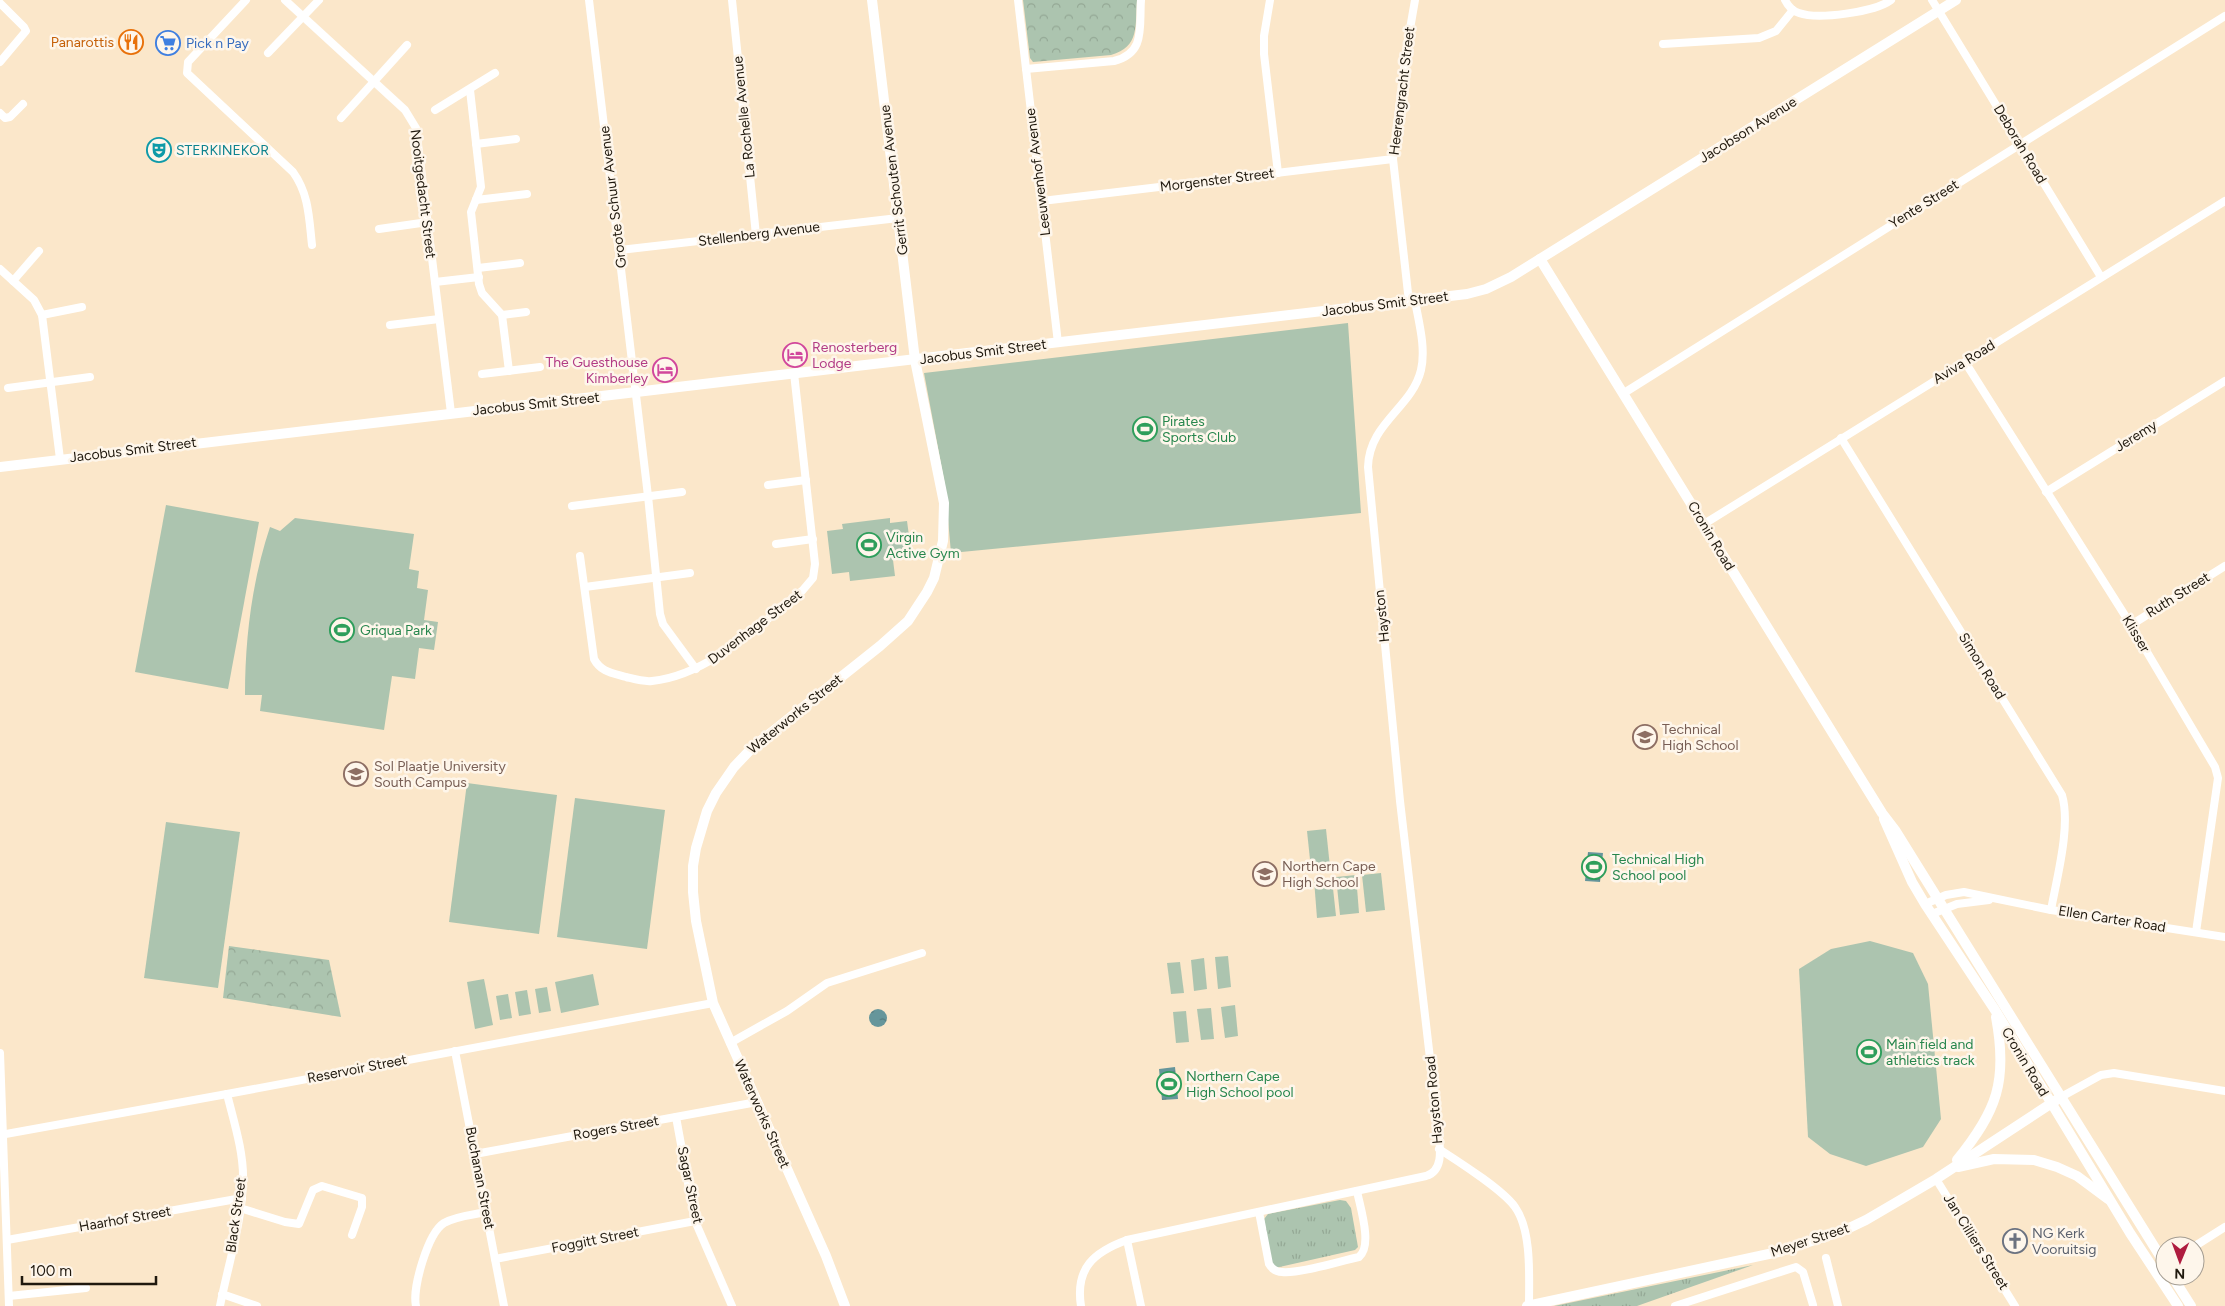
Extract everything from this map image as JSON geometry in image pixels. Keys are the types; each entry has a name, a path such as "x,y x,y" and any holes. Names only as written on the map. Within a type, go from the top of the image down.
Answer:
{"street":[{"path":"246,0 188,62 187,73 284,163 297,178 307,200 312,245"},
{"name":"Nooitgedacht Street","path":"285,0 405,110 416,128 451,414"},
{"path":"268,53 319,0"},
{"name":"Groote Schuur Avenue","path":"589,0 636,394"},
{"name":"La Rochelle Avenue","path":"732,0 756,235"},
{"name":"Gerrit Schouten Avenue","path":"872,0 915,360"},
{"name":"Leeuwenhof Avenue","path":"1018,0 1058,343"},
{"path":"1026,69 1114,60 1128,56 1135,50 1137,43 1141,0"},
{"path":"1270,0 1264,54 1278,173"},
{"name":"Heerengracht Street","path":"1412,301 1393,159 1406,52 1415,0"},
{"path":"1785,0 1792,10 1801,14 1813,15 1870,10 1891,0"},
{"name":"Deborah Road","path":"1932,0 2101,277"},
{"name":"Jacobson Avenue","path":"1540,259 1956,0"},
{"path":"0,3 26,31 0,62"},
{"path":"1663,44 1759,38 1776,31 1792,10"},
{"name":"Yente Street","path":"1624,393 2225,16"},
{"path":"341,118 407,45"},
{"path":"435,110 470,90 494,73"},
{"path":"470,90 481,189 471,212 479,277 482,293 502,315 509,371"},
{"path":"0,113 5,118 9,118 23,104"},
{"path":"476,144 516,139"},
{"name":"Morgenster Street","path":"1042,201 1393,159"},
{"path":"476,200 527,194"},
{"name":"Aviva Road","path":"1704,524 2225,200"},
{"name":"Stellenberg Avenue","path":"620,250 898,218"},
{"path":"379,229 428,222"},
{"path":"13,281 40,250"},
{"name":"Jacobus Smit Street","path":"0,467 636,394 794,373 1467,294 1486,289 1540,259"},
{"name":"Cronin Road","path":"1540,259 1882,813 1895,830 1944,908 2155,1248"},
{"path":"478,268 520,263"},
{"path":"0,269 37,304 42,315 60,459"},
{"path":"435,282 479,277"},
{"name":"Hayston","path":"1412,301 1422,344 1421,371 1411,392 1379,431 1370,451 1368,466 1400,801 1419,947"},
{"path":"42,315 82,307"},
{"path":"502,315 526,312"},
{"path":"390,325 439,319"},
{"name":"Waterworks Street","path":"845,1306 826,1256 713,1003 698,930 693,892 696,848 716,793 734,767 752,747 895,634 908,621 927,592 938,565 945,532 944,503 915,360"},
{"name":"Klisser","path":"1965,362 2131,625 2222,779 2196,932"},
{"path":"482,374 540,366"},
{"name":"Duvenhage Street","path":"636,394 663,624 696,669 710,662 813,578 815,564 813,539 794,373"},
{"path":"8,388 90,377"},
{"name":"Jeremy","path":"2046,492 2225,380"},
{"name":"Simon Road","path":"1841,438 2062,795 2065,806 2065,824 2051,910"},
{"path":"768,485 806,480"},
{"path":"572,506 682,492"},
{"path":"776,544 813,539"},
{"path":"580,556 594,659 601,669 628,677 652,681 696,669"},
{"name":"Ruth Street","path":"2131,625 2225,566"},
{"path":"585,587 690,573"},
{"name":"Cronin Road","path":"1882,813 1912,882 1925,904 1995,1010 2050,1104 2154,1271 2178,1306"},
{"name":"Ellen Carter Road","path":"1925,904 1937,898 1964,892 2051,910 2225,937"},
{"name":"Ellen Carter Road","path":"1932,914 1944,908 1967,902 1999,900"},
{"name":"Hayston Road","path":"1081,1306 1080,1283 1088,1263 1097,1254 1111,1246 1127,1240 1430,1175 1438,1165 1439,1149 1419,947"},
{"path":"730,1043 779,1015 827,984 922,953"},
{"name":"Reservoir Street","path":"2,1134 713,1003"},
{"path":"1950,1169 1982,1129 2000,1084 2001,1057 1995,1010"},
{"name":"Buchanan Street","path":"455,1050 504,1306"},
{"path":"0,1055 9,1306"},
{"path":"2062,1097 2101,1075 2114,1073 2225,1091"},
{"name":"Black Street","path":"220,1306 242,1198 242,1168 227,1094"},
{"name":"Meyer Street","path":"1528,1306 1800,1246 1866,1220 1936,1179 2062,1097"},
{"name":"Rogers Street","path":"475,1154 757,1102"},
{"name":"Sagar Street","path":"676,1117 695,1221 732,1306"},
{"path":"1439,1149 1472,1170 1515,1206 1522,1224 1526,1244 1528,1306"},
{"path":"1950,1169 1994,1159 2034,1160 2058,1167 2077,1176 2112,1202"},
{"name":"Jan Cilliers Street","path":"1936,1179 2015,1306"},
{"path":"240,1208 285,1222 299,1224 313,1190 322,1186 362,1198 362,1207 352,1235"},
{"path":"1259,1212 1272,1269 1283,1273 1311,1268 1359,1257 1363,1254 1366,1237 1357,1190"},
{"name":"Haarhof Street","path":"7,1240 242,1198"},
{"path":"416,1306 414,1299 417,1284 426,1253 439,1226 447,1222 486,1212"},
{"name":"Foggitt Street","path":"495,1259 695,1221"},
{"path":"2205,1239 2225,1227"},
{"path":"1127,1240 1141,1306"},
{"path":"1826,1258 1838,1306"},
{"path":"1675,1306 1796,1267 1802,1272 1813,1305"},
{"path":"2178,1286 2191,1306"},
{"path":"9,1296 86,1288"},
{"path":"222,1294 257,1306"}],"green space":[{"path":"1023,0 1137,0 1134,34 1127,47 1111,55 1033,62 1030,58"},
{"name":"Pirates Sports Club","path":"1348,323 1361,513 951,553 945,485 924,373"},
{"path":"166,505 259,522 228,689 135,672"},
{"name":"Griqua Park","path":"295,518 414,534 409,569 419,571 417,588 428,590 424,620 438,622 434,650 419,648 415,679 392,676 384,730 260,711 262,695 245,695 248,631 258,568 270,527 280,531"},
{"name":"Virgin Active Gym","path":"890,518 890,523 907,521 912,558 893,560 895,576 850,581 849,572 832,574 827,531 843,529 842,524"},
{"path":"467,783 557,795 539,934 449,922"},
{"path":"575,798 665,810 647,949 557,937"},
{"path":"166,822 240,832 218,988 144,978"},
{"path":"1326,829 1330,867 1311,869 1307,831"},
{"path":"1381,873 1385,910 1366,912 1362,875"},
{"path":"1356,875 1359,913 1340,915 1336,877"},
{"path":"1332,879 1336,916 1317,918 1314,880"},
{"name":"Main field and athletics track","path":"1870,941 1913,953 1928,984 1941,1119 1923,1147 1866,1166 1830,1154 1808,1137 1799,969 1831,949"},
{"path":"229,946 329,960 341,1017 223,998"},
{"path":"1228,956 1231,987 1218,989 1215,957"},
{"path":"1204,958 1207,989 1194,991 1191,960"},
{"path":"1180,962 1184,993 1171,994 1167,963"},
{"path":"593,974 599,1005 561,1013 555,982"},
{"path":"484,979 493,1025 475,1029 467,982"},
{"path":"547,987 551,1011 539,1013 535,989"},
{"path":"527,990 531,1014 519,1016 515,992"},
{"path":"508,994 512,1018 500,1020 496,996"},
{"path":"1235,1005 1238,1036 1225,1038 1221,1007"},
{"path":"1211,1008 1214,1039 1201,1040 1197,1009"},
{"path":"1186,1011 1189,1042 1176,1043 1173,1012"},
{"path":"1340,1200 1346,1201 1351,1208 1358,1247 1355,1250 1275,1268 1271,1266 1264,1219 1268,1214"},
{"path":"1753,1265 1637,1306 1554,1306"}],"water":[{"name":"Technical High School pool","path":"1588,852 1603,853 1600,882 1585,881"},
{"path":"874,1009 882,1009 887,1014 885,1025 874,1027 869,1022 869,1014"},
{"name":"Northern Cape High School pool","path":"1175,1067 1178,1099 1162,1100 1159,1069"}],"place":[{"name":"Panarottis","path":"131,42"},
{"name":"Pick n Pay","path":"168,43"},
{"name":"STERKINEKOR","path":"159,150"},
{"name":"Renosterberg Lodge","path":"795,355"},
{"name":"The Guesthouse Kimberley","path":"665,370"},
{"name":"Pirates Sports Club","path":"1145,429"},
{"name":"Virgin Active Gym","path":"869,545"},
{"name":"Griqua Park","path":"342,630"},
{"name":"Technical High School","path":"1645,737"},
{"name":"Sol Plaatje University South Campus","path":"356,774"},
{"name":"Technical High School pool","path":"1594,867"},
{"name":"Northern Cape High School","path":"1265,874"},
{"name":"Main field and athletics track","path":"1869,1052"},
{"name":"Northern Cape High School pool","path":"1169,1084"},
{"name":"NG Kerk Vooruitsig","path":"2015,1241"}]}
